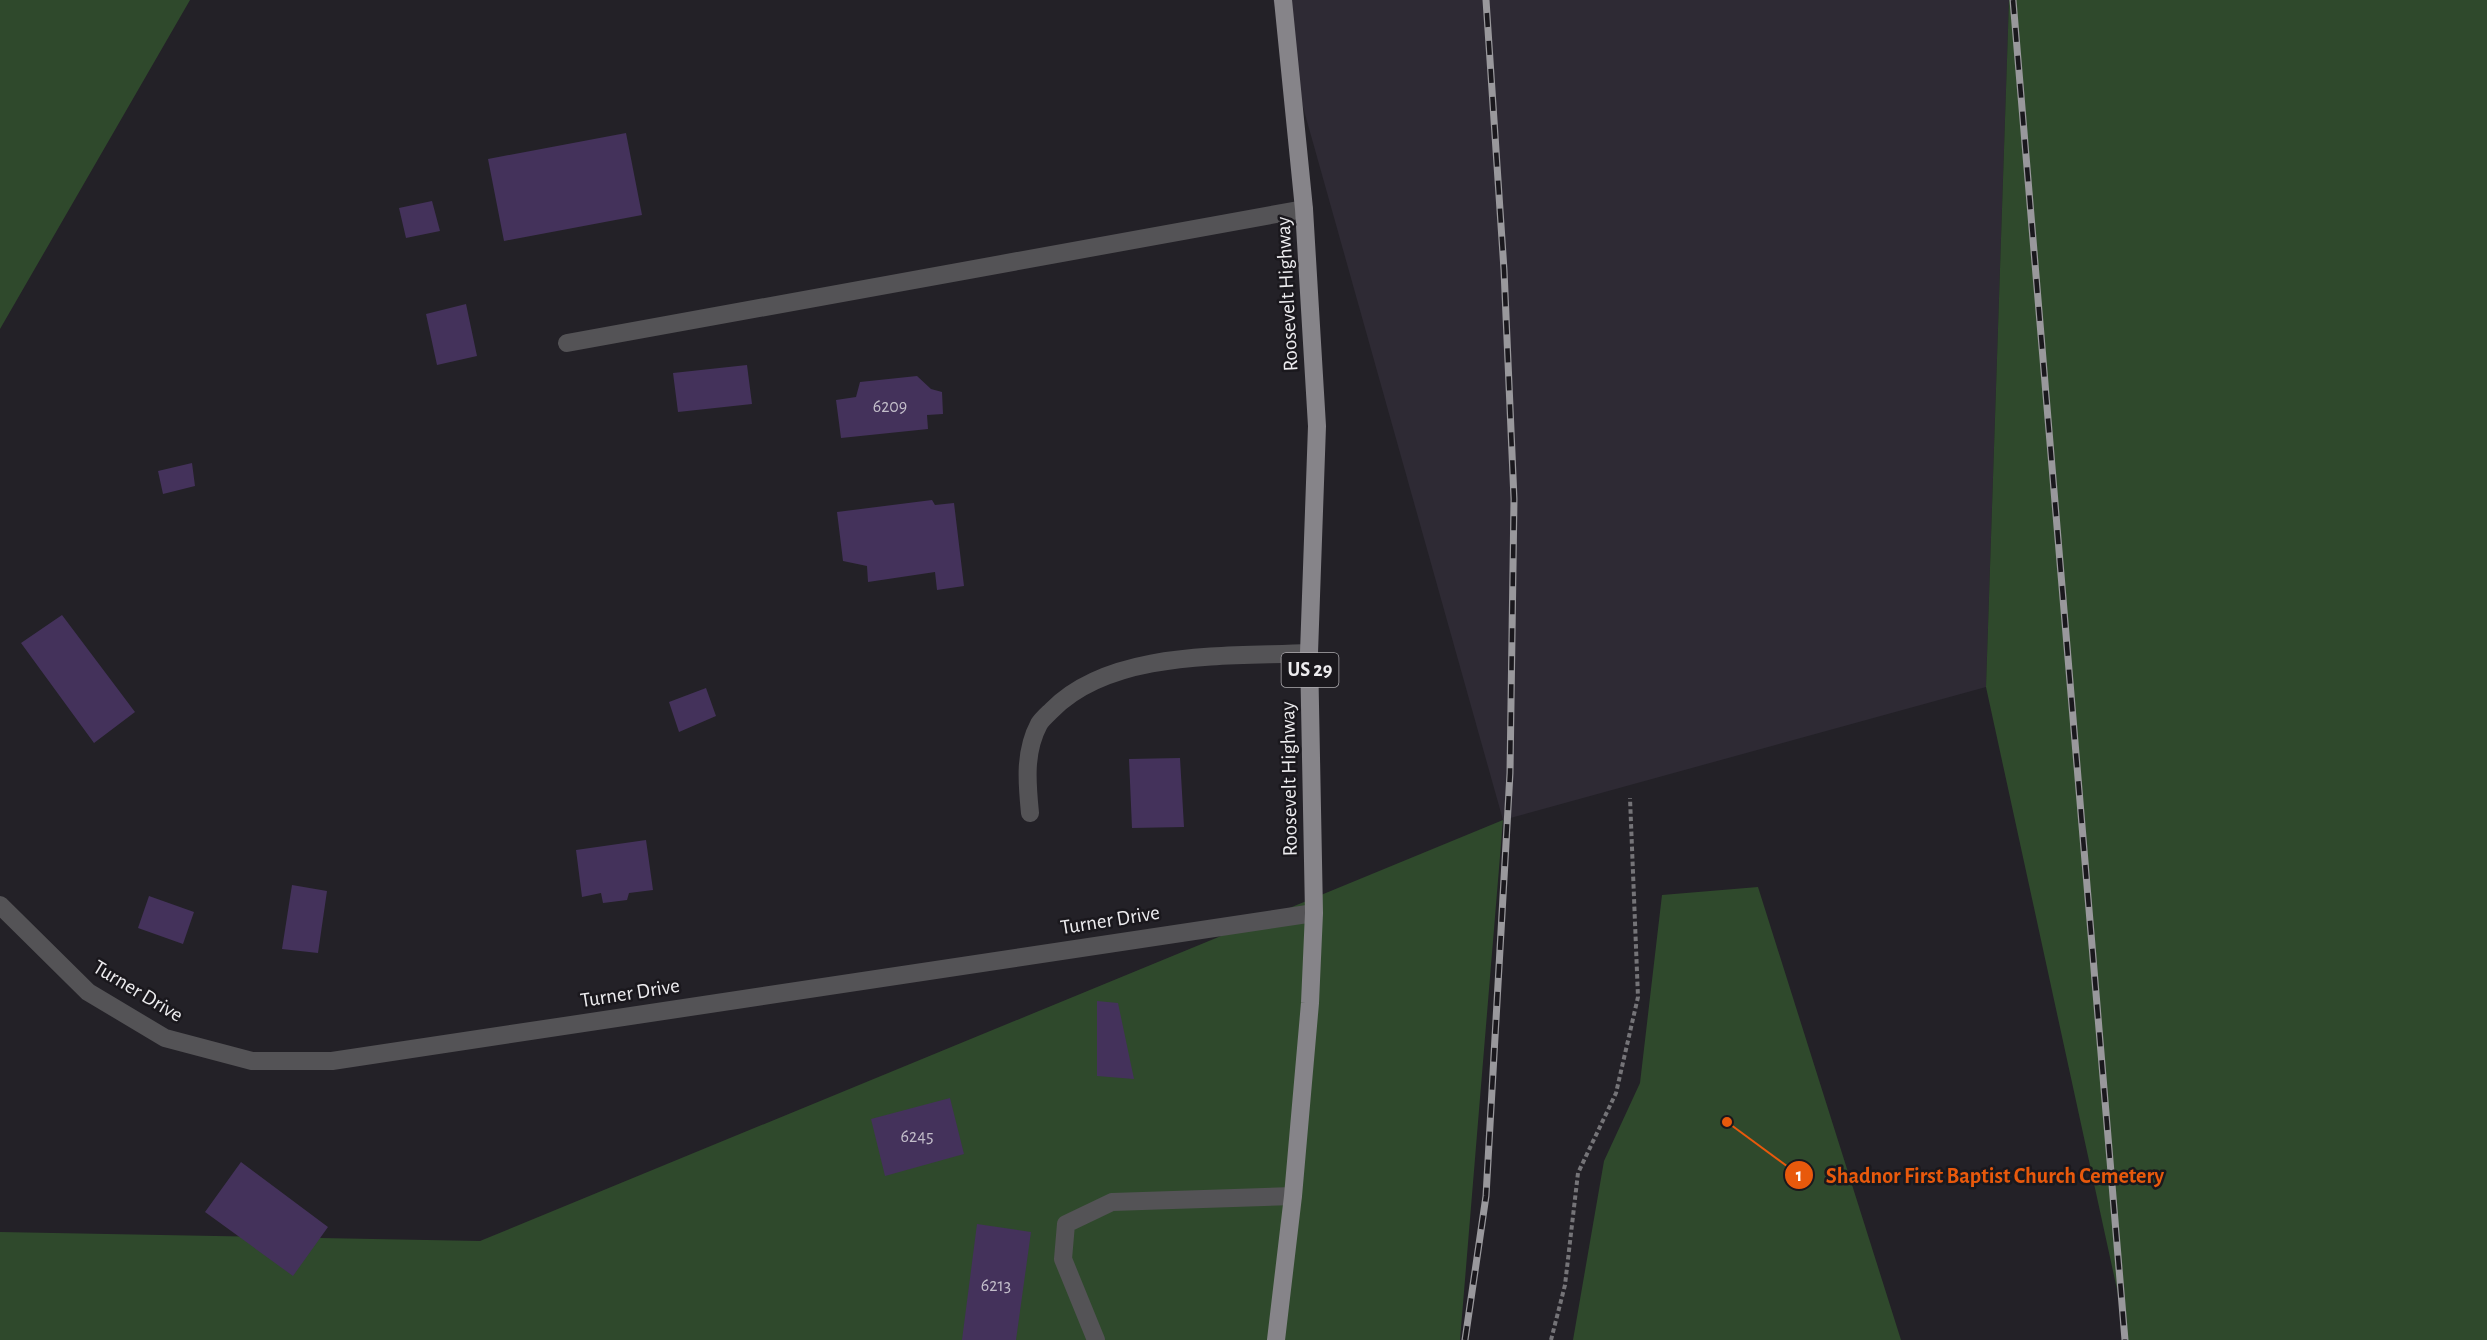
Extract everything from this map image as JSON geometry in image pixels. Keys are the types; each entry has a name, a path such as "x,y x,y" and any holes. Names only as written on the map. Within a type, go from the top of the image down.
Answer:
{"main road":[{"name":"Roosevelt Highway","path":"1276,1340 1293,1196 1310,1004 1314,913 1309,653 1317,426 1304,208 1282,0"}],"street":[{"path":"567,343 1304,208"},
{"path":"1030,813 1025,771 1039,723 1067,695 1130,669 1159,662 1309,653"},
{"name":"Turner Drive","path":"0,905 88,992 165,1038 252,1062 332,1061 1314,913"},
{"path":"1096,1340 1063,1259 1066,1224 1112,1202 1293,1196"}],"path":[{"path":"1551,1340 1564,1286 1578,1173 1616,1093 1638,997 1630,798"}],"shaded area":[{"path":"1273,0 2009,0 1986,687 1503,820"}],"green space":[{"path":"0,0 190,0 0,329"},
{"path":"2009,0 2487,0 2487,1340 2128,1340 1986,687"},
{"path":"1503,820 1460,1340 0,1340 0,1232 480,1241"},
{"path":"1758,887 1901,1340 1573,1340 1604,1161 1640,1083 1662,895"}],"building":[{"path":"626,133 642,215 504,241 488,159"},
{"path":"432,201 440,231 406,238 399,208"},
{"path":"466,304 477,356 437,365 426,314"},
{"path":"747,365 752,404 678,412 673,373"},
{"path":"917,376 931,389 942,392 943,414 927,415 928,429 841,438 836,400 856,397 860,382"},
{"path":"192,463 195,486 163,494 158,471"},
{"path":"932,500 935,505 954,503 964,586 937,590 935,572 868,582 867,566 843,561 837,512"},
{"path":"62,615 135,712 94,743 21,643"},
{"path":"706,688 716,716 679,732 669,702"},
{"path":"1180,758 1184,827 1132,828 1129,759"},
{"path":"646,840 653,890 629,893 627,900 603,903 601,893 582,897 576,850"},
{"path":"292,885 327,891 318,953 282,949"},
{"path":"149,896 194,912 183,944 138,928"},
{"path":"1097,1001 1118,1003 1134,1079 1097,1076"},
{"path":"950,1098 964,1154 885,1176 871,1119"},
{"path":"241,1162 328,1227 293,1276 205,1212"},
{"path":"977,1224 1031,1232 1016,1340 962,1340"}],"railway":[{"path":"1465,1340 1486,1196 1510,773 1514,499 1504,270 1486,0"},
{"path":"2013,0 2125,1340"}],"place":[{"name":"Shadnor First Baptist Church Cemetery","path":"1727,1122"}]}
